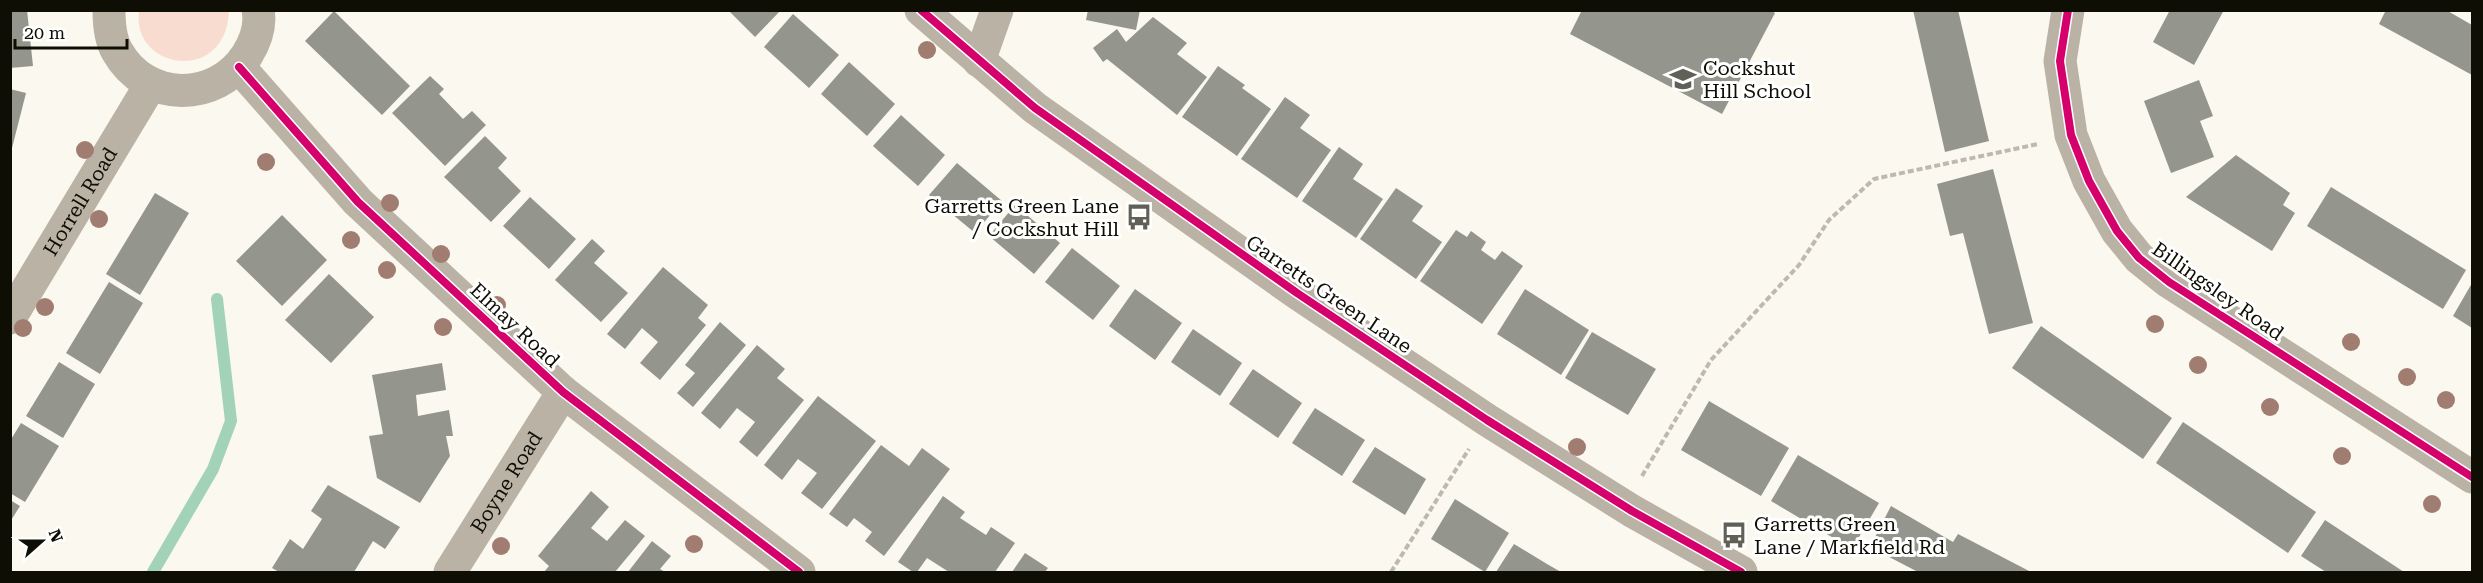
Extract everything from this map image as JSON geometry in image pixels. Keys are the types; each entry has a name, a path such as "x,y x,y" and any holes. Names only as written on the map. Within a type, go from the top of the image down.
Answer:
{"street":[{"path":"109,10 109,28 117,51 132,70 151,84 174,91 198,90 220,82 239,68 254,45 258,10"},
{"name":"Garretts Green Lane","path":"921,10 1045,115 1297,293 1487,420 1632,511 1741,573"},
{"path":"979,61 997,10"},
{"name":"Billingsley Road","path":"2068,10 2060,61 2071,135 2089,181 2117,231 2139,258 2169,282 2472,477"},
{"name":"Elmay Road","path":"239,68 358,202 563,392 799,573"},
{"name":"Horrell Road","path":"10,318 151,84"},
{"name":"Boyne Road","path":"450,573 563,392"}],"path":[{"path":"1632,511 1638,480 1711,360 1798,265 1829,220 1874,179 2007,152 2071,135"},
{"path":"1391,573 1487,420"}],"shaded area":[{"path":"139,11 229,11 224,35 213,51 197,59 180,61 163,56 149,46 140,31"}],"building":[{"path":"10,10 27,10 33,66 10,68"},
{"path":"728,10 781,10 755,37"},
{"path":"1088,10 1140,10 1136,30 1086,20"},
{"path":"1582,10 1770,10 1775,13 1722,114 1570,34"},
{"path":"1913,10 1958,10 1989,141 1945,152"},
{"path":"2170,10 2224,10 2194,65 2153,42"},
{"path":"2386,10 2446,10 2472,25 2472,75 2379,24"},
{"path":"334,11 410,86 382,115 305,41"},
{"path":"793,14 839,55 809,88 764,47"},
{"path":"1153,17 1187,43 1177,54 1207,77 1177,115 1107,59 1103,62 1093,48 1117,29 1126,42"},
{"path":"849,62 895,104 867,136 821,94"},
{"path":"1218,66 1245,85 1242,88 1271,109 1237,156 1182,117"},
{"path":"430,76 444,89 439,94 463,119 472,111 486,125 445,166 392,113"},
{"path":"2199,80 2213,116 2200,121 2214,157 2171,173 2144,101"},
{"path":"10,89 26,93 11,152 10,152"},
{"path":"1285,97 1310,115 1300,128 1331,150 1297,198 1241,159"},
{"path":"901,115 945,155 918,186 873,146"},
{"path":"485,136 507,158 498,168 521,191 491,222 444,177"},
{"path":"1339,147 1363,164 1353,179 1383,199 1356,238 1302,201"},
{"path":"2236,155 2290,193 2283,205 2295,213 2272,251 2186,197"},
{"path":"957,163 1002,201 975,233 929,195"},
{"path":"1993,169 2033,323 1989,334 1963,233 1950,236 1937,184"},
{"path":"2331,187 2466,270 2443,309 2307,226"},
{"path":"1396,188 1423,206 1412,221 1442,242 1416,279 1360,239"},
{"path":"155,193 189,213 140,295 106,274"},
{"path":"530,197 576,239 549,269 503,226"},
{"path":"1015,205 1060,243 1034,274 989,236"},
{"path":"282,215 327,260 282,306 236,261"},
{"path":"1456,230 1467,237 1471,231 1486,242 1481,250 1495,260 1502,251 1523,266 1482,324 1420,281"},
{"path":"592,239 605,251 594,263 628,293 601,322 555,280"},
{"path":"1072,248 1120,286 1093,320 1045,282"},
{"path":"663,267 708,305 698,318 706,325 660,380 640,363 658,342 642,328 625,349 607,334"},
{"path":"329,274 374,317 331,363 285,320"},
{"path":"109,282 143,303 100,374 66,353"},
{"path":"2472,283 2472,328 2453,316"},
{"path":"1135,289 1182,323 1155,360 1109,326"},
{"path":"1525,289 1589,330 1561,375 1497,334"},
{"path":"720,322 746,345 693,407 677,393 695,373 685,365"},
{"path":"2041,326 2172,418 2143,459 2012,368"},
{"path":"1193,329 1242,363 1220,396 1171,362"},
{"path":"1592,332 1656,369 1628,415 1565,378"},
{"path":"757,345 785,369 777,378 804,400 757,457 739,442 755,422 737,408 720,429 701,413"},
{"path":"59,362 95,384 63,438 26,416"},
{"path":"442,363 446,390 416,395 418,416 449,410 453,436 446,436 450,456 420,503 377,478 369,436 383,434 372,375"},
{"path":"1253,369 1302,403 1278,438 1229,404"},
{"path":"818,396 876,441 822,509 801,493 817,473 798,459 782,480 764,465"},
{"path":"1709,401 1789,448 1761,496 1681,450"},
{"path":"1315,408 1365,440 1342,476 1292,443"},
{"path":"2183,422 2316,512 2288,553 2156,463"},
{"path":"21,423 59,446 25,502 10,493 10,441"},
{"path":"881,445 909,466 922,448 950,469 884,556 865,541 872,532 854,518 847,527 829,514"},
{"path":"1375,447 1426,479 1405,515 1352,482"},
{"path":"1798,455 1879,503 1852,549 1771,501"},
{"path":"328,485 400,527 385,549 373,541 354,572 279,572 272,568 290,539 303,549 322,519 311,511"},
{"path":"591,491 609,507 591,528 607,541 625,520 645,536 615,572 544,572 549,566 538,556"},
{"path":"943,496 965,512 960,518 986,535 991,527 1015,543 995,572 949,572 927,558 917,572 913,572 898,562"},
{"path":"1455,499 1509,533 1485,572 1431,539"},
{"path":"10,500 20,506 10,522"},
{"path":"1891,506 1953,542 1958,534 2031,572 1918,572 1870,547"},
{"path":"2325,520 2404,572 2326,572 2301,556"},
{"path":"652,541 671,556 660,569 665,572 628,572"},
{"path":"1514,544 1547,564 1561,572 1496,572"},
{"path":"1025,553 1048,568 1045,572 1012,572"}],"waterway":[{"path":"153,572 213,469 231,421 217,299"}],"cycle path":[{"path":"921,10 1035,108 1297,293 1487,420 1632,511 1741,572"},
{"path":"2068,10 2060,61 2071,135 2089,181 2117,231 2139,258 2169,282 2472,477"},
{"path":"239,67 358,202 563,392 799,572"}],"place":[{"name":"Cockshut Hill School","path":"1683,79"},
{"name":"Garretts Green Lane / Cockshut Hill","path":"1139,217"},
{"name":"Garretts Green Lane / Markfield Rd","path":"1734,535"}]}
